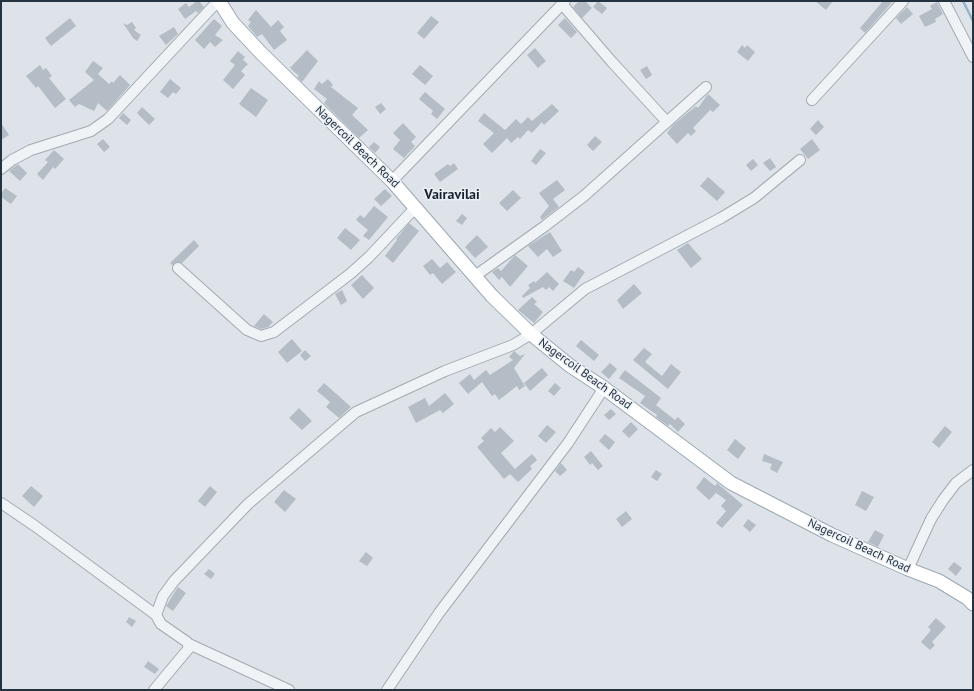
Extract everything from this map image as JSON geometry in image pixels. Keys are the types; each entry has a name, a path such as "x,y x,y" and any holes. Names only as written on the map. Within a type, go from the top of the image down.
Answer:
{"main road":[{"name":"Nagercoil Beach Road","path":"218,1 233,23 261,53 392,180 492,296 531,334 569,365 604,388 731,483 832,535 908,569 939,581 967,598 973,604"}],"street":[{"path":"1,169 12,160 31,150 100,126 218,1"},
{"path":"812,100 903,1"},
{"path":"944,1 973,57"},
{"path":"392,180 538,27 563,3 612,62 667,122"},
{"path":"475,276 584,196 706,87"},
{"path":"156,615 163,596 174,581 227,524 248,504 356,412 445,371 513,345 531,334 585,289 721,218 754,198 800,160"},
{"path":"178,268 247,330 261,336 274,332 350,274 369,257 416,207"},
{"path":"387,690 440,613 568,443 604,388"},
{"path":"908,569 931,519 943,500 956,483 973,470"},
{"path":"1,503 35,526 156,615 161,624 189,644 289,690"},
{"path":"154,690 188,651 189,644"}],"building":[{"path":"199,1 204,7 198,13 196,11 185,19 178,9 186,3 189,7"},
{"path":"579,1 585,1 592,8 582,18 573,7"},
{"path":"598,1 607,8 602,14 593,7"},
{"path":"815,1 833,1 826,10"},
{"path":"883,1 893,1 865,33 860,28"},
{"path":"937,2 943,14 935,19 936,22 925,27 919,16 932,9 930,6"},
{"path":"907,7 913,14 901,24 896,18"},
{"path":"256,10 271,27 278,20 284,27 280,31 287,40 274,50 262,34 257,37 248,26 251,22 248,20"},
{"path":"431,16 439,22 424,39 417,33"},
{"path":"70,18 76,26 51,46 45,38"},
{"path":"565,18 577,32 571,38 558,25"},
{"path":"214,19 222,26 215,35 223,40 215,47 210,42 204,49 195,40"},
{"path":"132,22 136,28 134,30 141,35 137,41 133,38 123,23 127,25"},
{"path":"174,27 178,34 166,45 159,36"},
{"path":"742,45 745,48 747,45 755,52 748,61 737,52"},
{"path":"535,48 546,61 538,68 527,55"},
{"path":"307,50 318,61 302,82 297,77 299,76 290,68"},
{"path":"238,51 245,57 243,60 248,64 241,71 245,75 233,89 223,80 235,65 230,61"},
{"path":"93,61 103,68 98,74 109,84 112,81 113,83 120,75 130,85 107,111 98,103 94,111 79,104 75,107 69,100 94,80 85,72"},
{"path":"40,65 43,70 46,68 52,76 49,78 66,99 55,108 38,86 36,88 26,76"},
{"path":"420,65 433,76 425,85 412,74"},
{"path":"647,66 652,75 646,79 640,70"},
{"path":"170,79 181,88 176,94 173,92 168,98 160,92"},
{"path":"328,79 333,85 331,87 358,108 352,115 368,130 359,138 324,103 327,99 314,89 319,81 322,84"},
{"path":"251,88 268,100 256,117 239,104"},
{"path":"425,92 445,109 437,119 431,114 433,111 419,99"},
{"path":"708,94 720,105 713,112 710,110 693,128 696,131 691,136 688,133 677,144 667,133 673,125 696,106 698,108"},
{"path":"381,103 386,109 380,114 375,107"},
{"path":"552,104 559,111 544,125 542,122 532,133 528,130 520,139 518,137 511,143 507,138 492,153 483,144 494,133 478,121 484,113 505,130 516,119 521,124 528,117 532,121"},
{"path":"142,107 155,119 149,125 137,113"},
{"path":"123,113 131,120 127,125 119,118"},
{"path":"818,120 824,127 816,135 810,129"},
{"path":"1,123 9,135 1,140"},
{"path":"403,123 416,137 411,142 415,146 404,158 393,149 400,140 393,133"},
{"path":"595,136 602,142 593,151 587,145"},
{"path":"103,139 110,147 104,152 97,144"},
{"path":"812,139 820,150 808,159 800,149"},
{"path":"374,142 380,147 375,153 369,147"},
{"path":"540,149 546,153 536,165 531,161"},
{"path":"54,150 64,159 55,169 53,167 43,180 37,174 48,162 45,160"},
{"path":"770,158 776,167 770,171 763,163"},
{"path":"753,159 758,165 751,171 746,165"},
{"path":"454,163 458,169 440,182 434,174 448,164 450,166"},
{"path":"18,164 27,173 20,181 9,171"},
{"path":"708,177 725,192 717,201 700,186"},
{"path":"557,180 565,190 553,199 559,207 542,220 540,217 549,206 539,193"},
{"path":"5,188 17,196 11,204 1,197 1,194"},
{"path":"385,189 392,196 381,206 374,199"},
{"path":"513,190 521,198 507,211 499,203"},
{"path":"374,206 388,217 369,240 363,236 368,230 356,220 360,215 364,218"},
{"path":"462,214 467,218 462,225 456,221"},
{"path":"409,223 419,231 393,263 385,256"},
{"path":"345,228 360,240 351,250 337,238"},
{"path":"550,232 562,251 553,257 547,249 538,257 528,246"},
{"path":"477,235 488,247 475,258 465,247"},
{"path":"194,240 199,246 182,263 176,262 172,265 170,263"},
{"path":"688,243 702,259 691,268 677,250"},
{"path":"515,255 528,266 510,287 502,277 499,280 492,272 498,268 501,271"},
{"path":"432,259 440,268 447,262 456,272 442,284 433,273 430,275 423,266"},
{"path":"578,267 585,272 574,288 563,281 571,270 574,272"},
{"path":"547,272 559,284 553,291 549,287 546,290 543,287 523,298 522,296 530,288 528,285 534,281 535,283"},
{"path":"362,275 374,288 363,299 351,285"},
{"path":"634,284 642,293 623,309 617,300"},
{"path":"342,290 347,301 341,305 335,294"},
{"path":"532,297 537,302 534,304 543,312 534,323 518,310"},
{"path":"264,314 273,322 268,327 261,329 254,326"},
{"path":"292,339 302,351 287,363 278,352"},
{"path":"581,340 599,355 594,361 576,346"},
{"path":"644,348 652,354 645,362 662,376 671,364 681,372 668,389 633,360"},
{"path":"305,350 311,356 305,361 300,355"},
{"path":"514,351 520,356 525,354 514,368 525,386 519,390 517,386 499,400 495,394 492,396 482,382 468,394 459,383 470,374 474,380 486,370 490,375 513,360 509,357"},
{"path":"610,363 617,369 609,379 601,372"},
{"path":"542,368 548,375 530,391 524,383"},
{"path":"625,370 661,398 656,405 675,420 678,417 685,424 678,432 670,424 668,426 656,417 657,415 640,403 645,396 619,378"},
{"path":"324,383 351,407 339,418 326,407 330,402 317,391"},
{"path":"555,383 561,388 554,396 548,391"},
{"path":"445,393 454,404 443,413 440,410 416,423 408,407 425,398 429,406"},
{"path":"299,408 312,421 302,430 289,418"},
{"path":"611,409 616,414 609,420 604,415"},
{"path":"631,422 638,429 629,438 622,431"},
{"path":"547,425 556,432 546,443 538,436"},
{"path":"945,426 952,432 939,448 932,442"},
{"path":"500,427 514,441 501,453 515,469 532,454 537,460 530,466 532,469 518,482 510,474 504,479 477,447 484,441 481,438 491,428 495,432"},
{"path":"605,434 615,442 609,450 599,441"},
{"path":"735,439 746,448 738,459 727,450"},
{"path":"591,451 603,466 598,470 592,463 590,465 584,457"},
{"path":"764,454 783,462 777,473 770,469 772,464 762,461"},
{"path":"561,463 567,470 560,476 555,471"},
{"path":"656,470 662,474 657,481 651,477"},
{"path":"704,477 715,486 717,483 743,505 722,528 716,523 726,511 721,506 726,500 716,493 709,500 696,488"},
{"path":"31,486 43,496 34,507 22,496"},
{"path":"210,486 217,492 205,507 198,501"},
{"path":"284,490 296,499 285,512 274,502"},
{"path":"862,491 874,497 866,511 855,505"},
{"path":"626,511 632,519 622,527 616,519"},
{"path":"748,519 756,525 750,532 743,526"},
{"path":"875,530 884,535 878,547 868,542"},
{"path":"366,552 373,558 367,566 359,561"},
{"path":"954,562 962,568 956,576 948,569"},
{"path":"209,569 215,574 211,579 204,574"},
{"path":"178,587 186,593 173,611 166,606"},
{"path":"129,617 136,621 132,627 126,622"},
{"path":"936,618 946,627 932,642 935,645 930,650 921,642 931,630 928,627"},
{"path":"148,661 159,669 155,674 144,667"}],"waterway":[{"path":"963,1 973,21"}],"district":[{"name":"Vairavilai","path":"452,195"}]}
